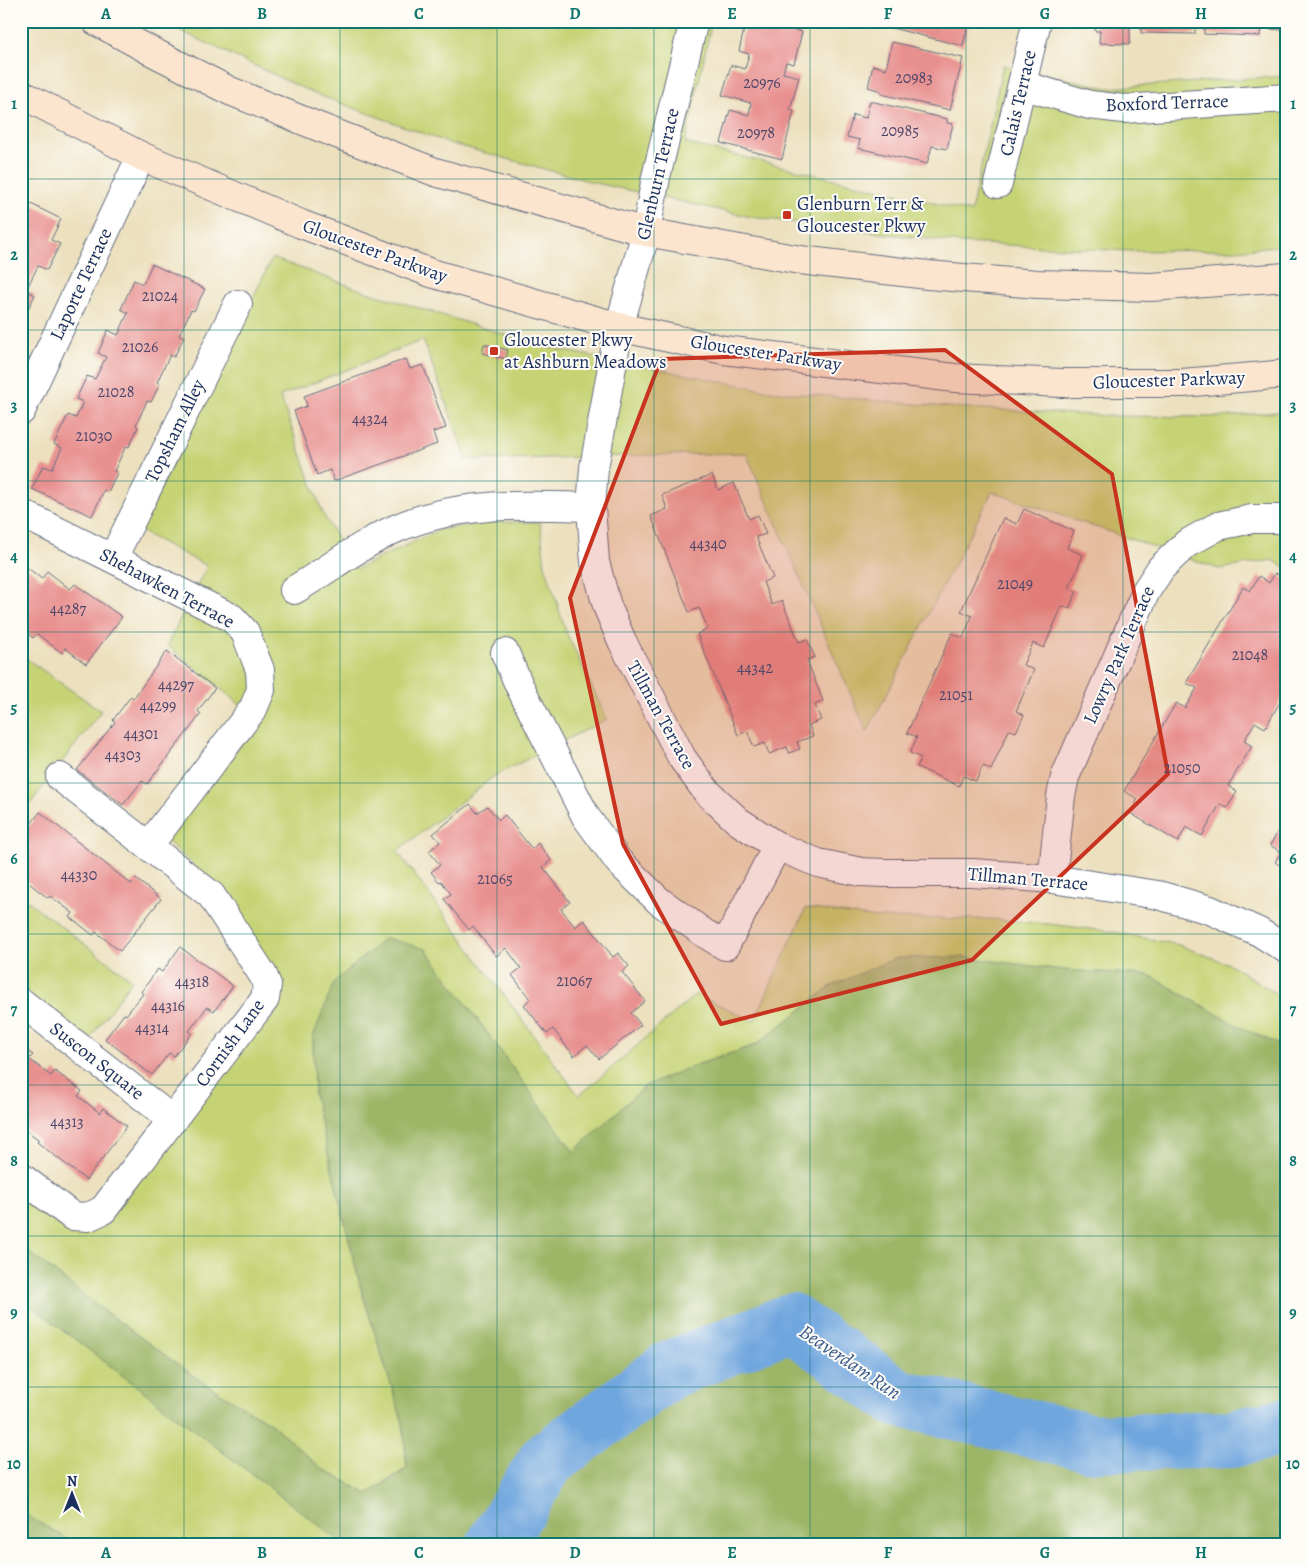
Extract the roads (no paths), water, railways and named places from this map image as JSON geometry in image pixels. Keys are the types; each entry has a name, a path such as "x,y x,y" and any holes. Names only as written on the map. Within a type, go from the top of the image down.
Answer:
{"main road":[{"path":"96,21 148,50 230,90 319,128 435,172 646,232 800,260 928,275 1037,284 1151,287 1286,277"},
{"name":"Gloucester Parkway","path":"21,94 141,156 302,224 431,273 620,327 724,350 955,378 1062,383 1182,383 1286,374"}],"street":[{"name":"Glenburn Terrace","path":"620,327 646,232 656,177 694,21"},
{"name":"Calais Terrace","path":"998,184 1036,21"},
{"name":"Boxford Terrace","path":"1022,85 1090,105 1123,109 1286,98"},
{"name":"Laporte Terrace","path":"21,411 141,156"},
{"name":"Topsham Alley","path":"113,558 238,304"},
{"name":"Tillman Terrace","path":"620,327 594,468 591,507 595,562 607,606 622,641 682,758 707,792 738,821 776,846 818,862 861,872 972,873 1052,879 1158,895 1210,910 1259,932 1286,949"},
{"path":"294,590 319,576 351,552 396,528 440,514 480,507 511,505 591,507"},
{"name":"Shehawken Terrace","path":"21,513 232,618 245,632 260,670 261,690 253,709 149,845"},
{"name":"Lowry Park Terrace","path":"1052,879 1061,796 1065,777 1146,591 1161,568 1186,544 1218,526 1252,519 1286,519"},
{"path":"505,653 519,685 586,817 620,862 659,901 681,917 725,946 776,846"},
{"name":"Cornish Lane","path":"21,1177 72,1216 88,1217 102,1210 265,999 267,985 263,975 211,895 60,777"},
{"name":"Suscon Square","path":"21,1002 173,1120"}],"waterway":[{"name":"Beaverdam Run","path":"495,1545 547,1460 669,1370 791,1322 898,1398 1093,1443 1232,1439 1286,1426"}],"place":[{"name":"Glenburn Terr & Gloucester Pkwy","path":"787,215"},
{"name":"Gloucester Pkwy at Ashburn Meadows","path":"494,351"}]}
